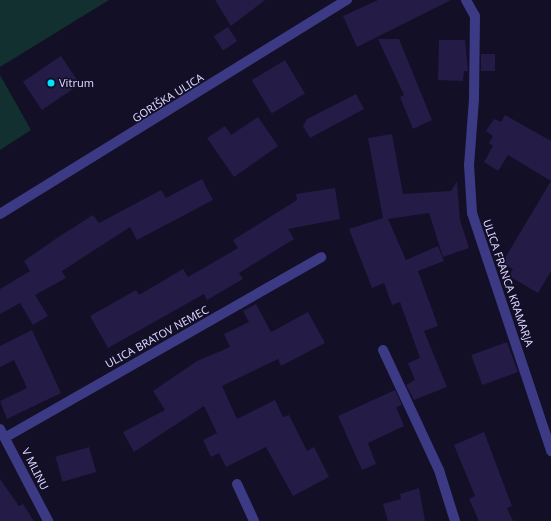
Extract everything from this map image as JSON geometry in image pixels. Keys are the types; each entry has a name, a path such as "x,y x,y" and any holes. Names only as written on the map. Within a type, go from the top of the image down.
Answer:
{"street":[{"name":"GORIŠKA ULICA","path":"0,214 347,0"},
{"name":"ULICA FRANCA KRAMARJA","path":"466,0 475,16 474,99 469,165 472,213 551,451"},
{"name":"ULICA BRATOV NEMEC","path":"3,433 321,257"},
{"path":"383,350 438,470 455,521"},
{"name":"V MLINU","path":"3,433 48,521"},
{"path":"237,484 254,521"}],"green space":[{"path":"0,0 109,0 0,67"},
{"path":"0,75 31,130 0,150"}],"building":[{"path":"215,0 265,0 231,26"},
{"path":"378,0 451,0 357,47 343,16"},
{"path":"228,27 237,41 223,51 214,36"},
{"path":"378,39 399,39 432,120 413,129 400,97 404,95"},
{"path":"439,40 465,40 468,71 464,71 463,81 438,80"},
{"path":"481,54 495,54 495,71 481,71"},
{"name":"Vitrum","path":"61,56 80,84 42,110 23,82"},
{"path":"285,60 305,93 272,114 252,80"},
{"path":"356,94 364,109 310,138 303,126 307,119"},
{"path":"505,115 551,141 551,181 508,155 498,171 484,162 493,146 489,143 493,136 486,131 494,119 501,122"},
{"path":"258,117 278,146 234,177 207,138 225,126 231,135"},
{"path":"392,134 403,194 451,191 457,181 460,220 469,248 443,257 429,213 388,219 406,260 438,246 444,261 418,271 438,326 424,331 447,387 414,400 406,385 415,380 408,363 420,358 400,302 392,305 384,283 372,288 349,229 383,218 368,138"},
{"path":"202,179 213,200 137,240 130,227 62,271 66,278 35,295 48,316 33,325 20,303 0,314 0,289 30,271 24,261 57,238 93,215 99,223 161,190 166,198"},
{"path":"551,181 551,271 538,293 509,276 513,269 502,263"},
{"path":"335,188 340,219 288,229 294,239 239,273 243,279 207,300 204,294 108,348 90,316 136,290 139,295 183,269 188,277 238,248 233,240 297,200 296,194"},
{"path":"256,304 271,332 308,312 325,343 281,366 278,359 222,386 237,419 275,400 283,417 289,415 307,451 314,447 329,477 293,496 266,447 226,467 219,453 211,457 203,440 217,433 204,406 134,452 123,432 165,410 153,391 197,361 230,347 224,334 249,322 243,311"},
{"path":"32,330 61,393 7,419 0,401 27,388 14,360 0,367 0,346"},
{"path":"507,342 518,372 482,385 471,355"},
{"path":"395,390 402,405 396,407 404,426 368,443 376,464 362,470 338,416"},
{"path":"484,432 512,506 507,508 513,521 479,521 469,499 475,496 454,445"},
{"path":"89,447 96,472 63,482 55,457"},
{"path":"0,479 19,506 23,504 34,521 0,521"},
{"path":"419,488 425,521 388,521 383,504 401,499 400,494"}],"place":[{"name":"Vitrum","path":"51,83"}]}
